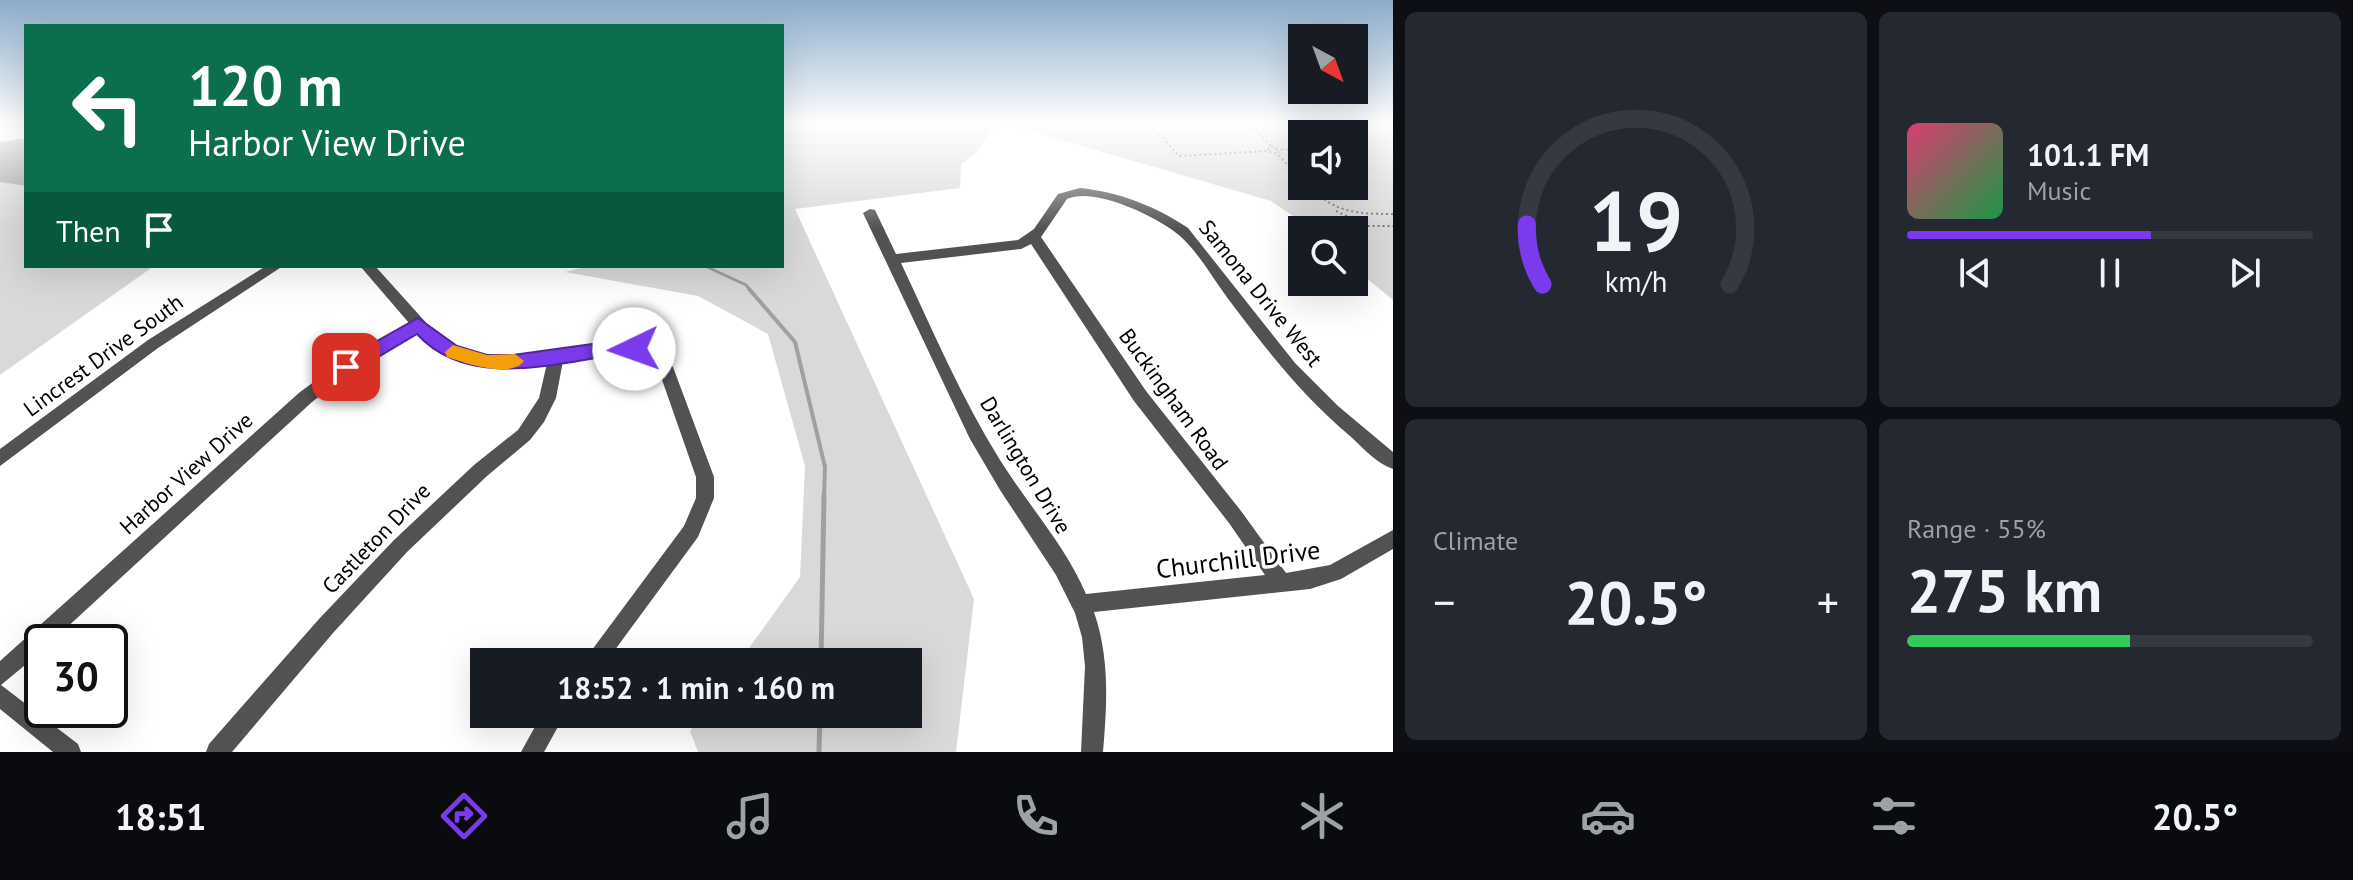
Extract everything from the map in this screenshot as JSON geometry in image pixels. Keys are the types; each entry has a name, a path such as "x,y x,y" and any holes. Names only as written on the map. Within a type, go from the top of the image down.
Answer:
{"street":[{"name":"Samona Drive West","path":"1035,239 1045,227 1058,200 1073,191 1096,194 1148,211 1186,234 1280,356 1341,419 1393,462"},
{"name":"Darlington Drive","path":"870,213 959,402 992,464 1080,604 1092,636 1096,673 1092,752"},
{"path":"893,259 1021,244 1035,239"},
{"name":"Buckingham Road","path":"1035,239 1140,396 1235,517 1281,582"},
{"name":"Lincrest Drive South","path":"0,459 153,344 273,268"},
{"path":"369,268 434,341 470,358 513,361 621,347 645,352 667,371 705,477 705,498 691,531 603,648"},
{"name":"Harbor View Drive","path":"0,675 306,397 346,367 418,325"},
{"name":"Castleton Drive","path":"217,752 385,558 423,520 524,435 538,419 548,404 554,380 555,356"},
{"name":"Churchill Drive","path":"1080,604 1310,580 1334,573 1393,539"},
{"path":"0,695 70,752"},
{"path":"532,752 546,728"}],"path":[{"path":"1324,200 1346,219 1367,226 1393,226"},
{"path":"1332,208 1344,212 1393,214"}],"shaded area":[{"path":"0,158 24,158 24,186 0,182"},
{"path":"784,158 969,158 961,164 960,188 795,209 974,599 956,752 698,752 690,731 692,728 922,728 922,648 749,648 800,577 805,466 768,334 698,296 565,272 582,268 784,268"},
{"path":"1124,158 1288,158 1288,200 1368,200 1368,158 1393,158 1393,300 1368,279 1368,216 1293,216 1271,201"},
{"path":"0,182 24,186 24,268 151,268 0,375"}],"waterway":[{"path":"709,268 746,285 751,291"},
{"path":"749,289 795,342 825,467 824,497"},
{"path":"821,648 824,495"},
{"path":"819,752 820,728"}],"slow traffic":[{"path":"453,352 487,361 515,361"}],"route":[{"path":"346,367 418,325 434,341 452,352 487,361 513,361 621,347 634,349"}]}
